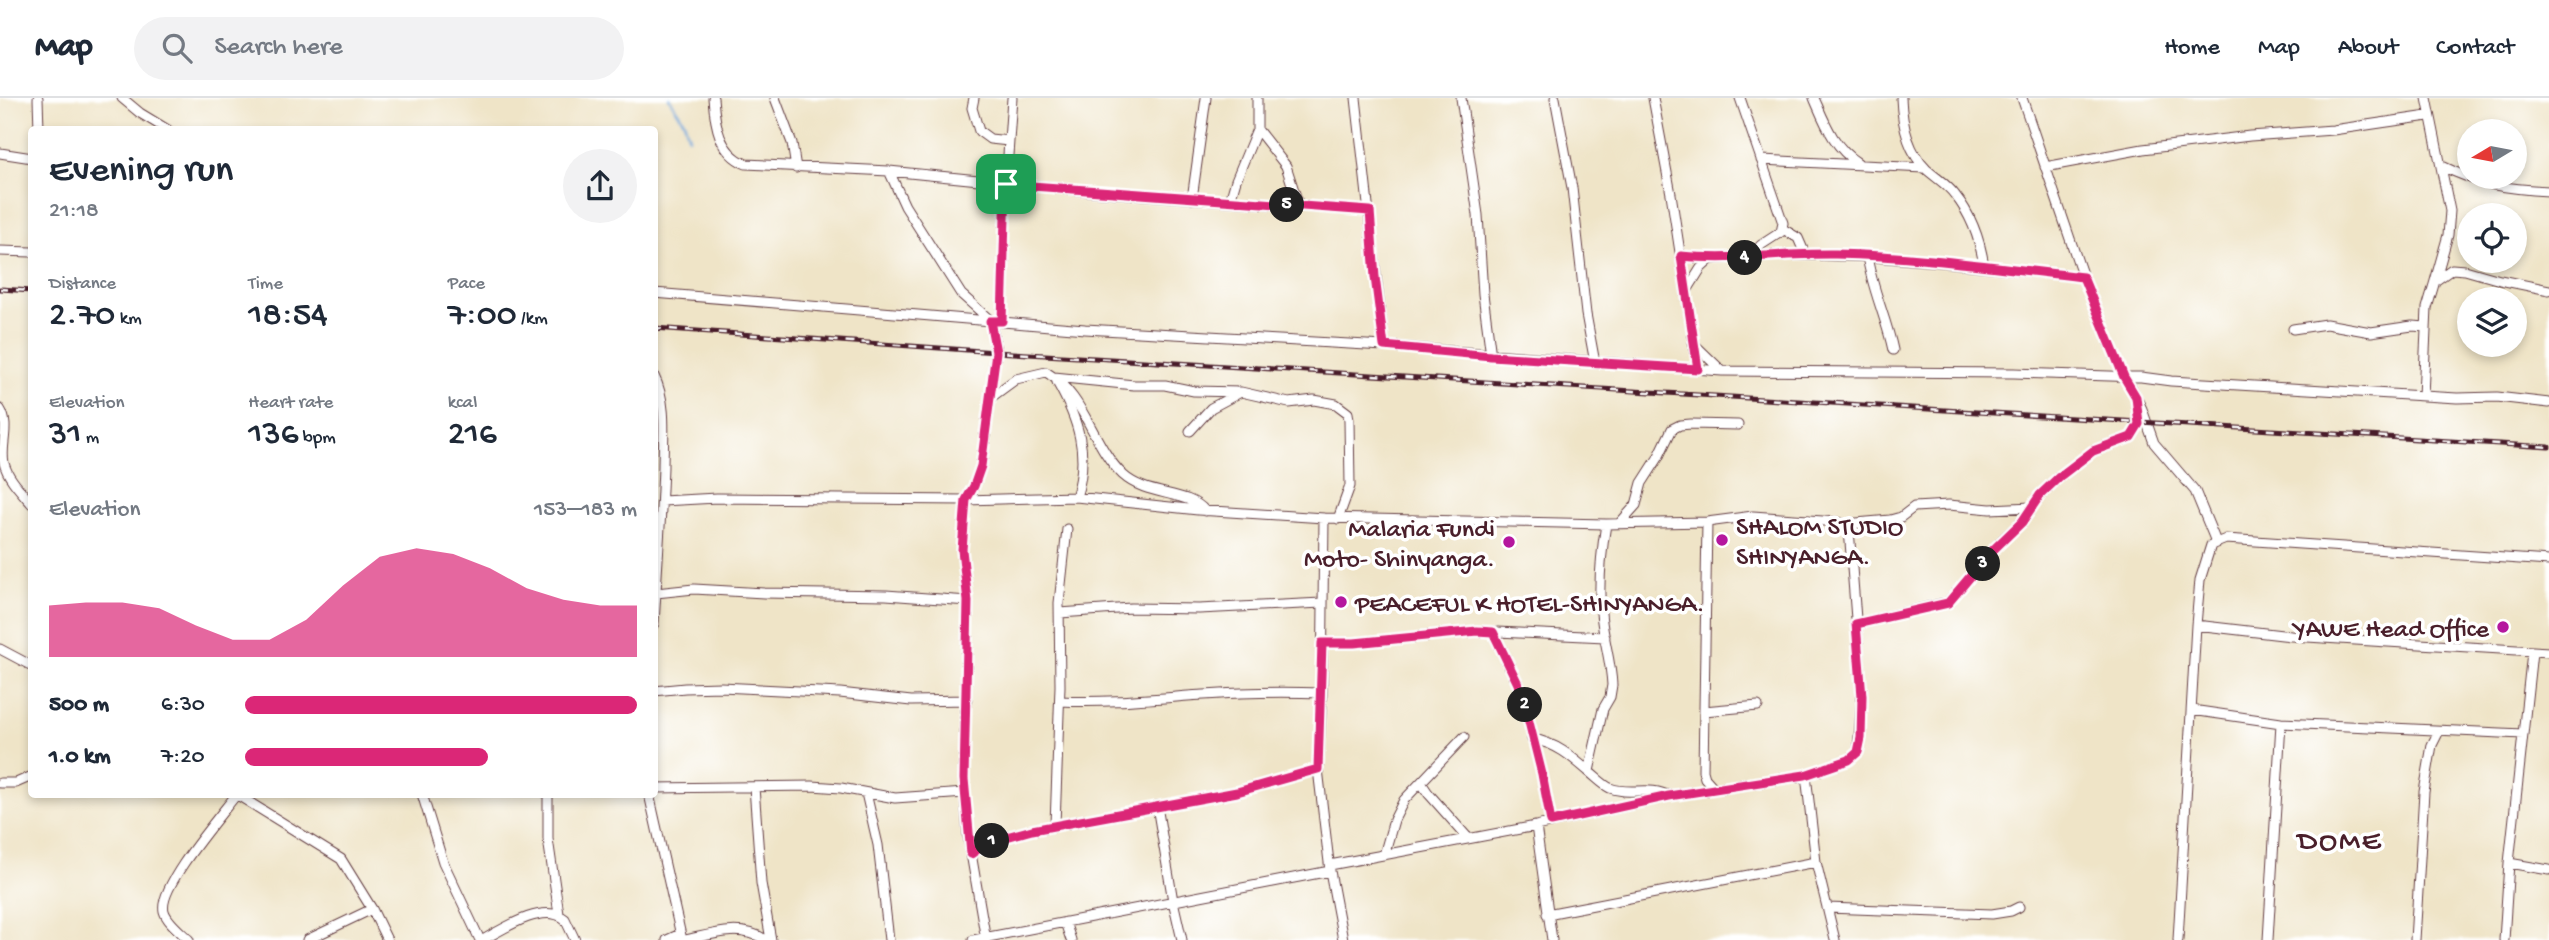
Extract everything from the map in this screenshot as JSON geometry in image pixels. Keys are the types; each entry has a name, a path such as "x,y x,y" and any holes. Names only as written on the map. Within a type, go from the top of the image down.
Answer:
{"street":[{"path":"38,98 39,126"},
{"path":"122,98 161,126"},
{"path":"713,98 718,131 726,149 746,164 889,172 1006,184 1370,211"},
{"path":"775,98 792,143 796,168"},
{"path":"974,98 972,108 979,131 990,139 1009,141"},
{"path":"1002,321 1006,184 1012,98"},
{"path":"1192,199 1206,98"},
{"path":"1230,201 1257,129 1257,98"},
{"path":"1356,98 1384,346"},
{"path":"1461,98 1478,215 1483,294 1491,356"},
{"path":"1555,98 1573,188 1595,363"},
{"path":"1653,98 1698,369"},
{"path":"1740,98 1782,216 1783,229 1761,245 1750,258"},
{"path":"1814,98 1832,137 1848,157 1859,164"},
{"path":"1901,98 1905,129 1913,151 1925,168 1950,188 1961,202 1977,233 1984,266"},
{"path":"2022,98 2083,277 2124,377 2136,397 2154,443 2195,491 2216,541"},
{"path":"2423,396 2427,308 2448,235 2449,211 2442,166 2428,116 2427,98"},
{"path":"2045,166 2143,149 2250,136 2333,130 2428,116"},
{"path":"1257,129 1286,166 1299,206"},
{"path":"0,153 28,157"},
{"path":"1761,160 1925,168"},
{"path":"2442,166 2470,180 2493,186 2549,191"},
{"path":"889,172 905,206 961,293 990,321 996,352 981,466 966,500 962,550 968,601 965,793 971,854 986,939"},
{"path":"1783,229 1798,238 1805,254"},
{"path":"0,251 28,252"},
{"path":"1681,256 1711,259 1805,254 1867,256 2083,277"},
{"path":"1867,256 1874,292 1888,326 1894,350"},
{"path":"1686,292 1701,268 1711,259"},
{"path":"2434,281 2452,269 2549,289"},
{"path":"658,293 1198,337 1384,346 1491,356 1723,371 2014,373 2141,377 2423,396 2497,397 2549,403"},
{"path":"2293,329 2326,324 2371,332 2412,326 2426,327"},
{"path":"1692,341 1723,371"},
{"path":"990,398 1003,387 1023,377 1046,372 1076,398 1108,457 1124,475 1139,487 1190,499 1205,511"},
{"path":"1054,377 1241,393 1289,403 1314,400 1342,408 1348,413 1350,486 1338,519"},
{"path":"1054,377 1075,416 1082,444 1082,480 1076,497"},
{"path":"658,388 663,404 658,562"},
{"path":"1190,431 1211,408 1241,393"},
{"path":"1856,624 1948,603 1997,546 2022,522 2040,495 2081,459 2117,440 2131,437 2139,424 2136,397"},
{"path":"0,409 5,424 4,463 11,478 28,499"},
{"path":"1619,524 1636,505 1642,483 1672,429 1691,424 1738,425"},
{"path":"662,501 1076,497 1205,511 1338,519 1606,524 1707,522 1753,516 1845,524 1891,520 1920,507 2032,507"},
{"path":"1324,518 1322,693 1318,769 1330,868 1343,940"},
{"path":"1707,522 1703,771 1705,779 1714,788"},
{"path":"1588,771 1603,709 1610,697 1612,685 1601,615 1600,570 1606,524"},
{"path":"973,940 1536,826 1669,796 1805,775 1849,760 1858,752 1862,696 1849,529 1845,524"},
{"path":"1055,825 1060,613 1067,529"},
{"path":"2178,940 2200,580 2208,550 2216,541 2225,539 2549,561"},
{"path":"658,593 694,590 886,595 968,601"},
{"path":"1060,613 1131,608 1199,609 1322,603"},
{"path":"2196,625 2291,636 2549,653"},
{"path":"1322,643 1354,643 1477,631 1605,637"},
{"path":"1493,632 1521,690 1551,822"},
{"path":"0,649 28,664"},
{"path":"2504,940 2509,863 2532,652"},
{"path":"658,691 720,687 911,701 967,701"},
{"path":"1060,701 1106,703 1241,693 1322,693"},
{"path":"1704,711 1758,706"},
{"path":"2192,710 2281,723 2522,734"},
{"path":"2267,940 2281,723"},
{"path":"2416,940 2424,792 2432,745 2439,731"},
{"path":"1384,855 1400,807 1464,737"},
{"path":"1532,739 1556,746 1611,788 1624,791 1661,791 1669,796"},
{"path":"971,854 988,842 1055,825 1237,792 1318,769"},
{"path":"1805,775 1816,862 1835,940"},
{"path":"0,783 16,783 28,778"},
{"path":"1422,784 1468,838"},
{"path":"658,788 812,786 895,798 965,793"},
{"path":"754,787 761,883 771,940"},
{"path":"866,793 878,845 889,940"},
{"path":"189,940 168,918 164,901 171,882 234,798"},
{"path":"241,798 341,859 372,909 387,940"},
{"path":"423,798 443,862 481,940 537,914 550,912 565,919 575,940"},
{"path":"548,798 548,839 559,914"},
{"path":"650,798 683,938"},
{"path":"1157,806 1182,940"},
{"path":"1536,826 1552,940"},
{"path":"1547,914 1816,862"},
{"path":"2509,863 2549,870"},
{"path":"1827,908 1992,914 2019,907"},
{"path":"307,940 372,909"},
{"path":"1065,922 1071,940"},
{"path":"667,940 727,931 748,932 766,940"}],"waterway":[{"path":"669,98 684,121 689,138"}],"railway":[{"path":"0,289 28,291"},
{"path":"658,328 996,352 2549,447"}],"place":[{"name":"SHALOM STUDIO SHINYANGA.","path":"1722,540"},
{"name":"Malaria Fundi Moto- Shinyanga.","path":"1509,542"},
{"name":"PEACEFUL K HOTEL-SHINYANGA.","path":"1341,602"},
{"name":"YAWE Head Office","path":"2503,627"}],"district":[{"name":"DOME","path":"2340,839"}],"route":[{"path":"1006,184 1370,211 1384,346 1491,356 1698,369 1681,256 1711,259 1838,254 1937,261 2083,277 2124,377 2136,397 2139,424 2131,437 2093,451 2059,477 2040,495 2022,522 1991,552 1948,603 1856,624 1862,696 1861,738 1858,752 1849,760 1805,775 1669,796 1551,822 1521,690 1493,632 1457,632 1354,643 1322,643 1318,769 1237,792 1032,830 988,842 971,854 964,779 968,601 962,550 963,523 966,500 978,477 983,453 996,352 990,321 1002,321 1006,184"}]}
